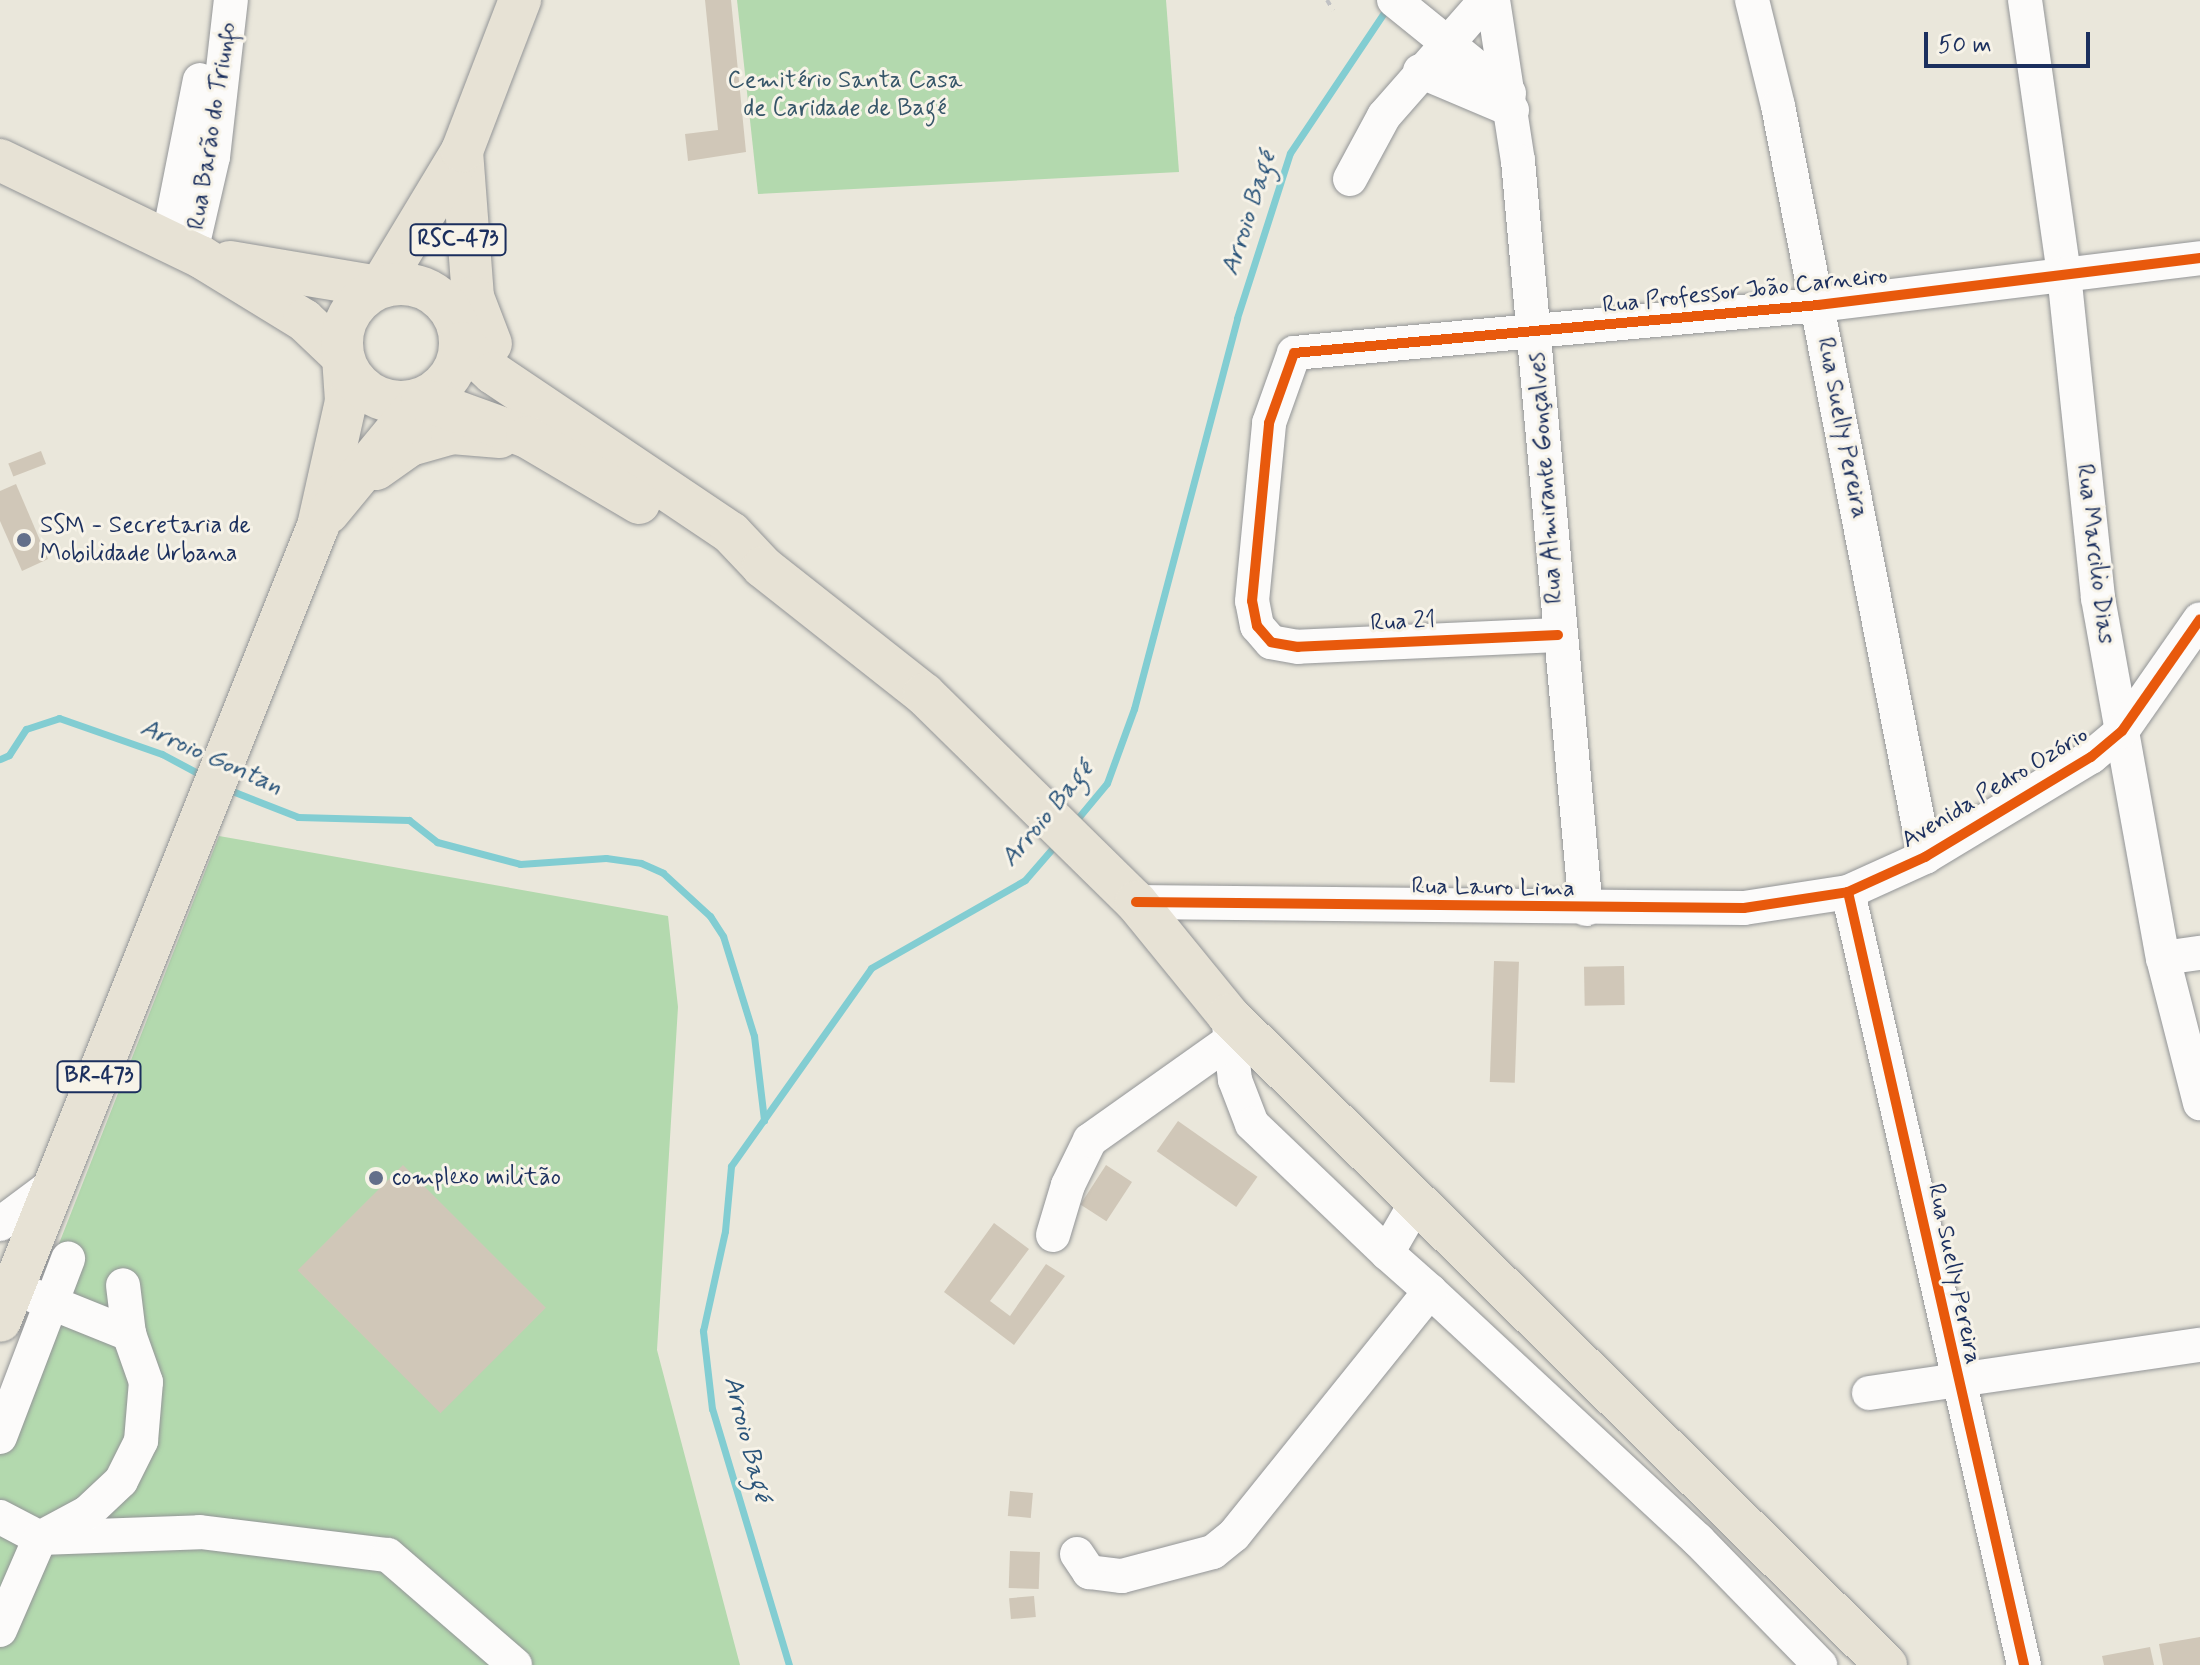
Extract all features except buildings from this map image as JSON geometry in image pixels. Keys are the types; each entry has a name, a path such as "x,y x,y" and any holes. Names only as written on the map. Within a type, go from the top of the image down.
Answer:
{"main road":[{"name":"RSC-473","path":"380,287 462,151 520,0"},
{"path":"261,280 352,261 399,231 462,151"},
{"path":"462,151 473,297 493,350 574,445"},
{"name":"RSC-473","path":"460,336 462,151"},
{"path":"2,166 261,280 380,287 408,284 435,294 460,336 493,373 574,445 731,533 763,567 924,694 1126,893 1229,1027 1417,1201 1886,1665"},
{"path":"261,280 343,357 367,392 394,402 422,399 574,445"},
{"path":"261,280 306,336 322,368 331,426 318,526"},
{"path":"318,526 346,401 343,357 348,316 380,287"},
{"path":"318,526 422,399 446,382 460,336"},
{"path":"318,526 367,475 399,453 452,433 574,445"},
{"name":"BR-473","path":"5,1303 59,1180 193,832 318,526"}],"street":[{"name":"Rua Barão do Triunfo","path":"187,250 190,140 211,0"},
{"name":"Rua Barão do Triunfo","path":"187,250 213,157 231,0"},
{"path":"1394,0 1436,33 1511,101"},
{"path":"1350,179 1384,116 1420,71 1436,33 1486,0"},
{"name":"Rua Almirante Gonçalves","path":"1493,0 1511,101 1534,334 1558,635 1586,909"},
{"name":"Rua Suelly Pereira","path":"1752,0 1818,305 1925,857"},
{"name":"Rua Marcilio Dias","path":"2025,0 2064,274 2089,536 2163,958 2200,1103"},
{"path":"1420,71 1511,101"},
{"name":"Rua Professor João Carneiro","path":"1257,626 1252,601 1269,423 1294,353 1534,334 1818,305 2200,258"},
{"name":"Avenida Pedro Ozório","path":"1848,892 1925,857 2091,757 2122,731 2190,649 2200,619"},
{"name":"Rua 21","path":"1257,626 1271,642 1298,647 1558,635"},
{"name":"Rua Suelly Pereira","path":"1848,892 2024,1665"},
{"name":"Rua Lauro Lima","path":"1126,893 1586,909 1744,908 1848,892"},
{"path":"2163,958 2200,953"},
{"path":"1053,1235 1068,1185 1090,1140 1229,1027"},
{"path":"1229,1027 1235,1080 1252,1124 1617,1465 1820,1665"},
{"path":"0,1224 59,1180"},
{"path":"1387,1253 1417,1201"},
{"path":"0,1437 68,1259"},
{"path":"0,1630 40,1538 99,1502 121,1481 141,1441 146,1382 129,1334 123,1285"},
{"path":"1077,1554 1089,1572 1122,1576 1213,1552 1234,1535 1430,1291"},
{"path":"5,1303 51,1302 129,1334"},
{"path":"1498,1354 1534,1317"},
{"path":"1869,1393 1956,1376 2200,1345"},
{"path":"1617,1465 1655,1436"},
{"path":"0,1517 40,1538 200,1532 388,1555 515,1665"},
{"path":"1746,1589 1778,1559"}],"path":[{"path":"1327,0 1333,10"}],"green space":[{"name":"Cemitério Santa Casa de Caridade de Bagé","path":"737,0 1166,0 1179,172 758,194"},
{"name":"complexo militão","path":"219,836 668,916 678,1007 657,1350 740,1665 0,1665 0,1394"}],"waterway":[{"name":"Arroio Bagé","path":"1073,824 1107,783 1134,709 1237,318 1290,153 1389,5"},
{"name":"Arroio Gontan","path":"0,759 9,755 26,729 59,718 162,754 205,777"},
{"name":"Arroio Gontan","path":"227,789 298,817 409,820 437,842 520,864 606,858 641,863 663,873 710,916 723,936 754,1036 764,1120"},
{"name":"Arroio Bagé","path":"789,1665 712,1409 703,1331 725,1231 731,1166 871,968 1025,880 1057,843"}],"cycle path":[{"path":"1558,635 1298,647 1271,642 1257,626 1252,601 1269,423 1294,353 1818,305 2200,258"},
{"path":"1136,902 1744,908 1848,892 1925,857 2091,757 2122,731 2200,619"},
{"path":"1848,892 2024,1665"}],"place":[{"name":"SSM - Secretaria de Mobilidade Urbana","path":"24,540"},
{"name":"complexo militão","path":"376,1178"}]}
